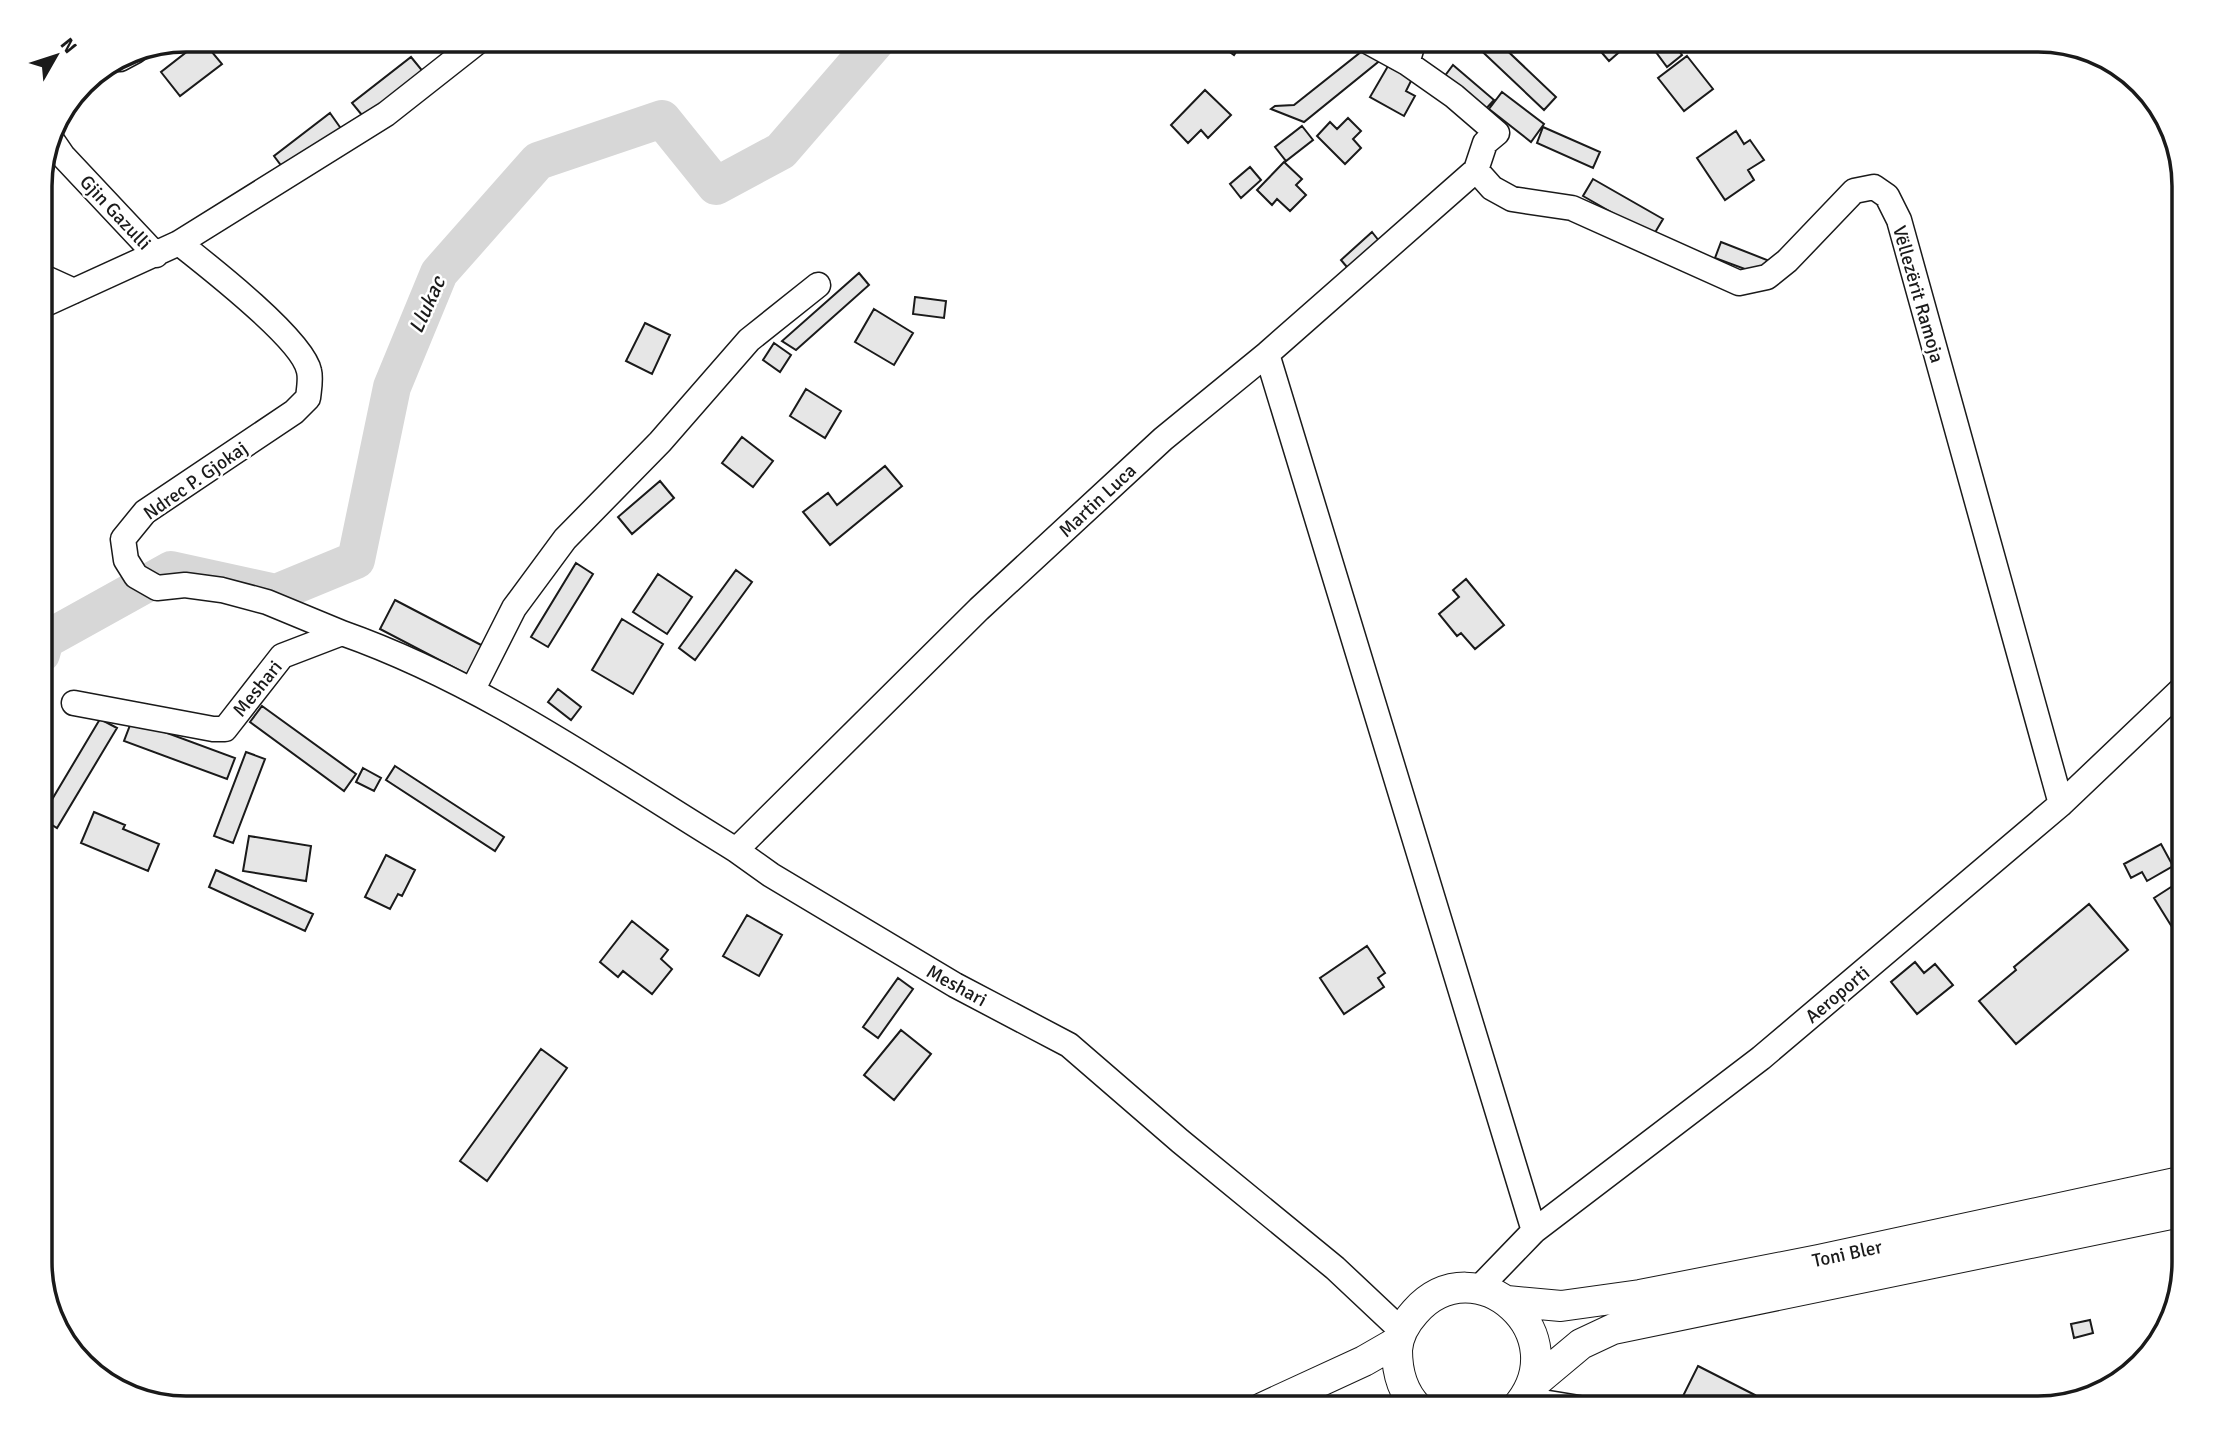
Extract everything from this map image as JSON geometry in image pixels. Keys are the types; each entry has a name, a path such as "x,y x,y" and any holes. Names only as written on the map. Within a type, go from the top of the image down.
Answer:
{"main road":[{"name":"Toni Bler","path":"1507,1301 1561,1306 1640,1295 1819,1260 2172,1184"},
{"name":"Toni Bler","path":"1525,1396 1581,1344 1613,1329 2172,1214"},
{"path":"1408,1396 1399,1378 1400,1337 1409,1318 1433,1297 1447,1291 1478,1289 1507,1301 1528,1324 1534,1338 1536,1370 1524,1396"},
{"path":"1288,1396 1364,1361 1400,1337"}],"street":[{"path":"53,301 179,243 386,114 465,52"},
{"path":"1410,52 1454,96 1497,133 1485,144 1476,170"},
{"name":"Gjin Gazulli","path":"58,149 156,255"},
{"name":"Martin Luca","path":"736,850 979,609 1163,439 1268,355 1476,170"},
{"name":"Vëllezërit Ramoja","path":"1476,170 1492,188 1512,199 1572,208 1739,283 1767,277 1787,261 1854,191 1874,187 1886,196 1899,220 2060,804"},
{"name":"Ndrec P. Gjokaj","path":"179,243 228,282 292,342 309,369 308,398 294,412 145,512 123,539 126,560 136,576 157,588 185,585 222,590 268,602 342,633"},
{"path":"53,281 75,291"},
{"path":"473,689 513,608 565,539 660,442 749,340 818,285"},
{"path":"1268,355 1534,1231"},
{"name":"Meshari","path":"74,703 225,729 282,656 342,633 394,652 473,689 736,850 771,875 955,985 1069,1045 1180,1141 1335,1268 1400,1337"},
{"name":"Aeroporti","path":"1478,1289 1534,1231 1761,1058 2060,804 2172,698"}],"building":[{"path":"187,52 212,52 222,64 180,96 161,72"},
{"path":"1361,52 1378,52 1383,58 1304,122 1271,109 1275,106 1294,105"},
{"path":"1483,52 1509,52 1556,97 1544,110"},
{"path":"1601,52 1619,52 1609,61"},
{"path":"1656,52 1680,52 1682,55 1667,67"},
{"path":"1687,56 1713,89 1684,111 1658,78"},
{"path":"411,57 425,74 366,120 352,103"},
{"path":"1453,65 1494,100 1484,111 1444,77"},
{"path":"1388,66 1412,79 1406,91 1415,96 1404,116 1370,97"},
{"path":"1205,90 1231,115 1208,138 1201,130 1188,143 1171,125"},
{"path":"1502,92 1544,124 1531,142 1489,109"},
{"path":"330,113 342,130 286,172 274,156"},
{"path":"1348,118 1361,131 1353,139 1361,148 1345,164 1317,136 1330,122 1337,129"},
{"path":"1302,126 1313,140 1286,161 1275,147"},
{"path":"1543,127 1600,152 1593,168 1537,143"},
{"path":"1736,131 1744,144 1750,140 1764,160 1748,170 1754,180 1725,200 1697,158"},
{"path":"1284,162 1302,179 1296,185 1306,195 1290,211 1277,199 1272,205 1257,190"},
{"path":"1250,167 1261,180 1241,198 1230,184"},
{"path":"1593,179 1663,219 1653,236 1583,196"},
{"path":"1372,232 1383,246 1352,273 1341,260"},
{"path":"1721,242 1767,260 1761,275 1715,258"},
{"path":"859,273 869,285 796,350 782,341"},
{"path":"915,297 946,301 944,318 913,314"},
{"path":"874,309 913,333 894,365 855,342"},
{"path":"645,323 670,335 652,374 626,361"},
{"path":"774,343 791,355 780,372 763,360"},
{"path":"806,389 841,411 825,438 790,416"},
{"path":"742,437 773,461 753,487 722,463"},
{"path":"885,466 902,486 830,545 803,512 828,493 837,505"},
{"path":"660,481 674,498 632,534 618,517"},
{"path":"576,563 593,574 548,647 531,637"},
{"path":"736,570 752,582 695,660 679,648"},
{"path":"658,574 692,597 667,634 633,612"},
{"path":"1466,579 1504,625 1475,649 1461,633 1457,636 1439,614 1459,597 1453,590"},
{"path":"395,600 485,647 470,676 380,629"},
{"path":"622,619 663,644 633,694 592,670"},
{"path":"558,689 581,707 571,720 548,702"},
{"path":"262,706 356,774 344,791 250,722"},
{"path":"100,719 117,728 57,828 53,826 53,798"},
{"path":"132,720 235,758 227,779 124,741"},
{"path":"246,752 265,759 233,843 214,836"},
{"path":"395,766 504,837 495,851 386,780"},
{"path":"363,768 381,778 374,791 356,782"},
{"path":"94,812 125,825 123,829 159,844 148,871 81,843"},
{"path":"249,836 311,846 306,881 243,871"},
{"path":"2161,844 2172,867 2147,881 2142,872 2131,878 2124,864"},
{"path":"386,855 415,870 402,896 398,894 390,909 365,897"},
{"path":"216,870 313,914 305,931 209,887"},
{"path":"2172,886 2172,927 2154,898"},
{"path":"2089,904 2128,950 2016,1044 1979,1001 2016,970 2014,967"},
{"path":"747,915 782,935 759,976 723,956"},
{"path":"632,921 668,950 661,959 672,969 652,994 623,971 618,977 600,962"},
{"path":"1367,946 1385,973 1378,978 1384,987 1344,1014 1320,978"},
{"path":"1915,962 1924,973 1935,964 1953,985 1917,1014 1891,982"},
{"path":"898,978 913,989 878,1038 863,1027"},
{"path":"901,1030 931,1054 894,1100 864,1075"},
{"path":"541,1049 567,1068 487,1181 460,1161"},
{"path":"2090,1320 2093,1333 2074,1338 2071,1324"},
{"path":"1698,1366 1755,1395 1754,1396 1683,1396"}],"waterway":[{"name":"Llukac","path":"53,636 171,570 276,593 356,560 392,387 439,273 538,161 662,119 716,186 781,151 867,52"}]}
